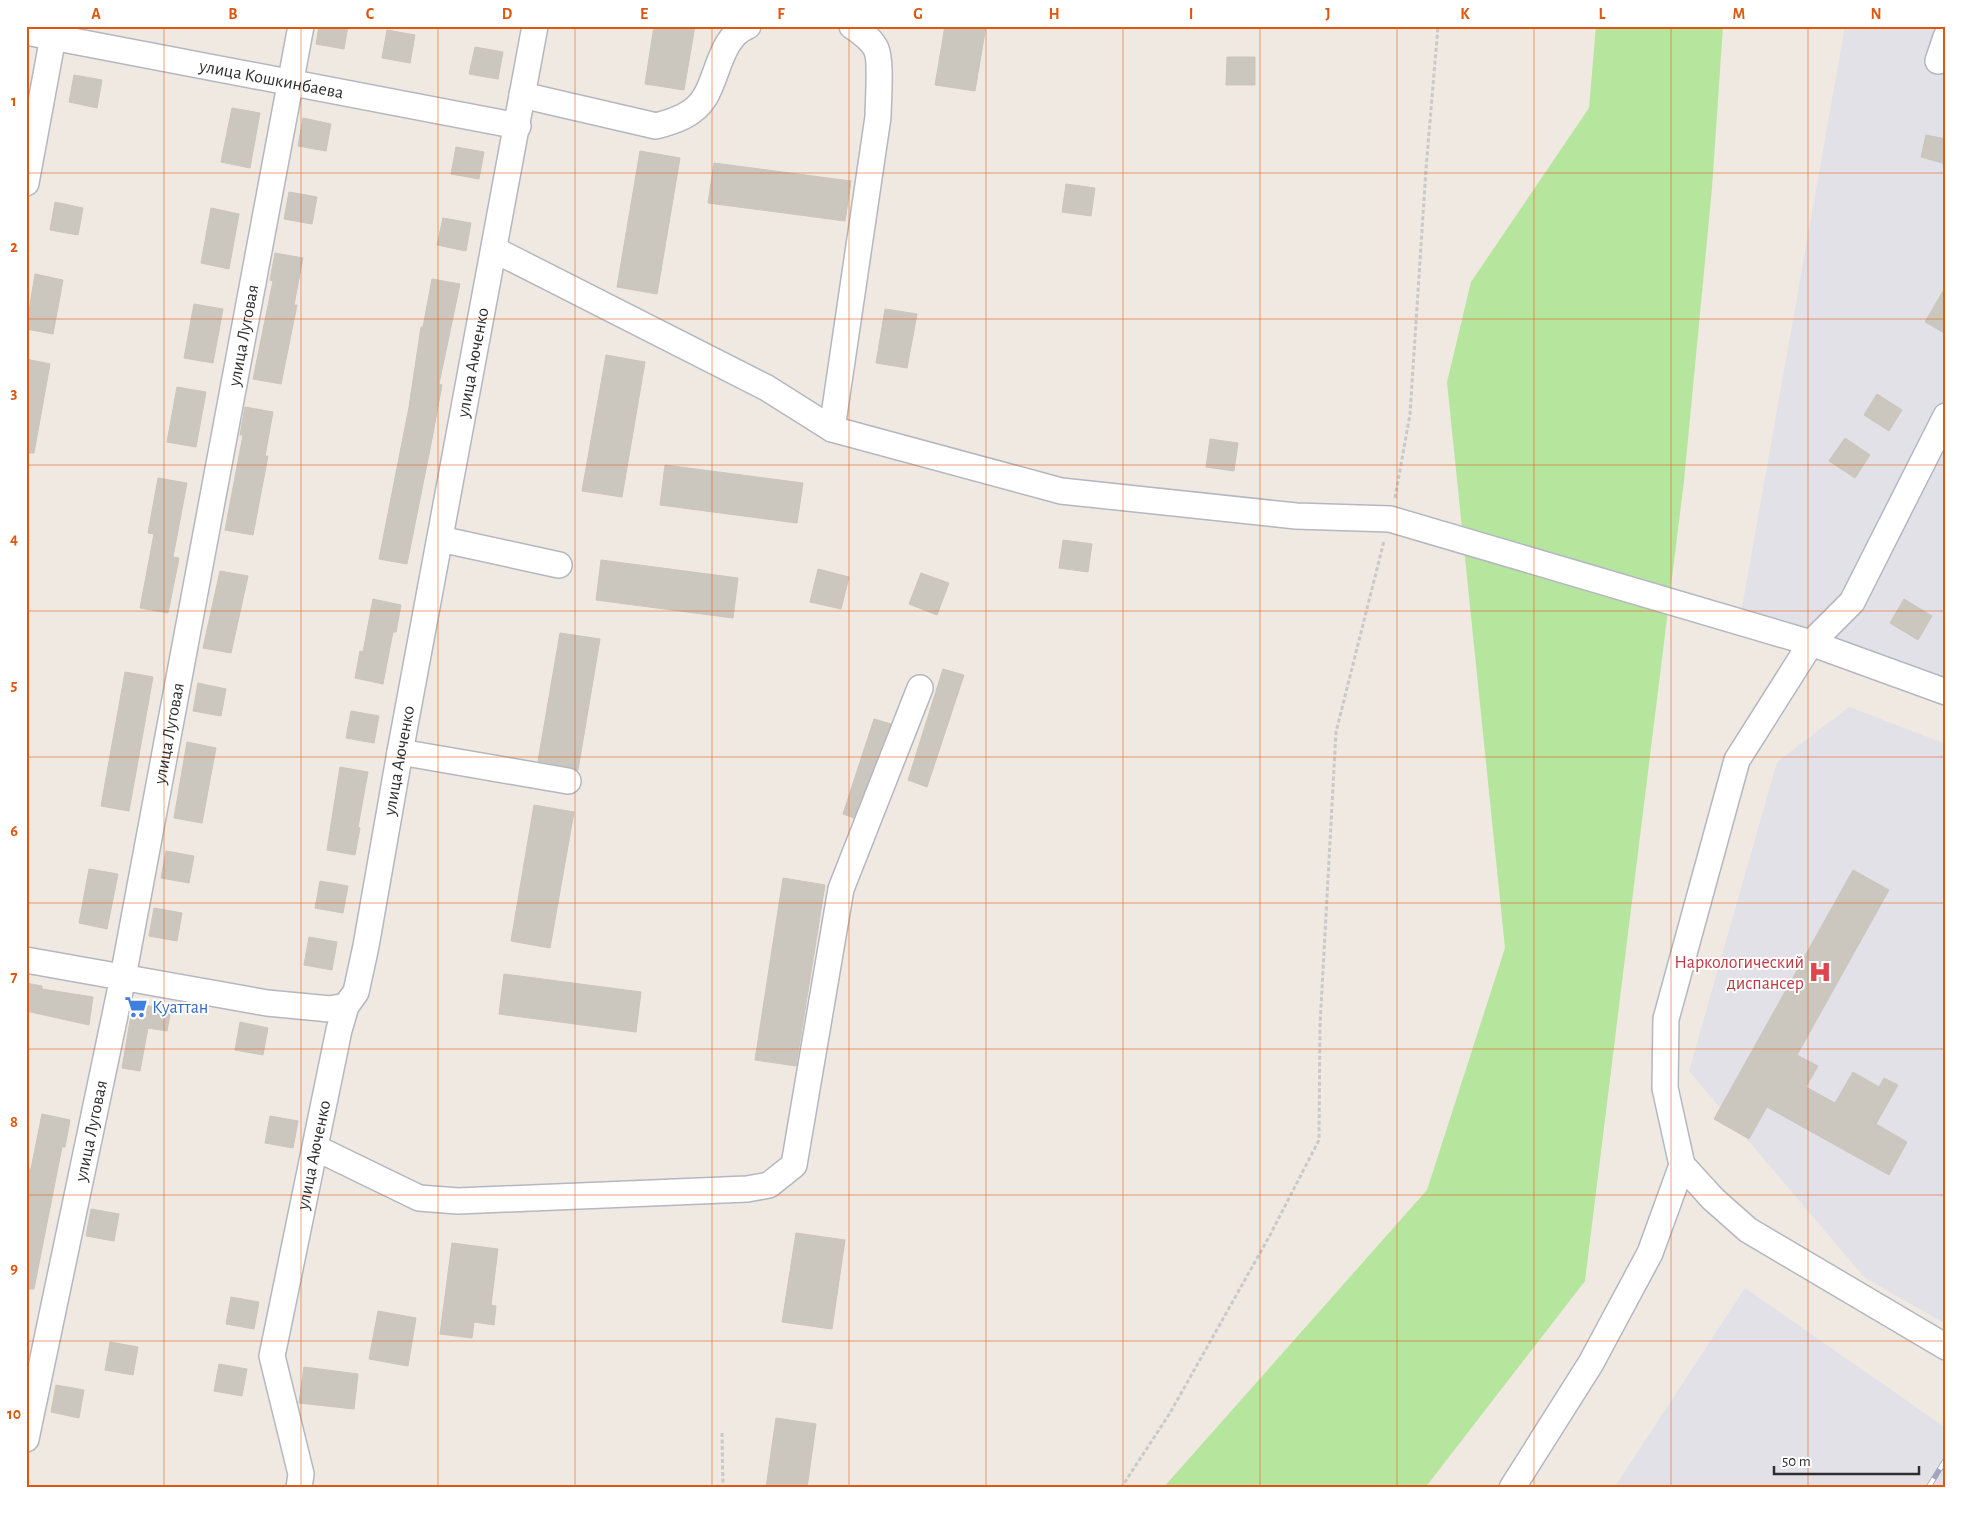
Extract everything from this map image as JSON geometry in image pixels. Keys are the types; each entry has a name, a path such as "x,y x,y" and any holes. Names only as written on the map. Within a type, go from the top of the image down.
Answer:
{"street":[{"name":"улица Луговая","path":"26,1438 123,977 301,26"},
{"name":"улица Аюченко","path":"299,1488 301,1474 272,1356 316,1148 330,1069 346,1006 356,992 358,983 535,26"},
{"path":"522,95 656,126 672,122 687,115 705,97 720,58 741,29 748,26"},
{"path":"832,429 878,118 879,78 877,49 863,32 852,26"},
{"name":"улица Кошкинбаева","path":"26,32 54,32 290,84 518,126"},
{"path":"26,183 54,32"},
{"path":"1938,61 1946,37"},
{"path":"495,250 767,388 832,429 1061,491 1296,516 1390,519 1811,644 1946,692"},
{"path":"1946,416 1852,602 1811,644 1737,760 1666,1019 1665,1088 1682,1165 1713,1199 1748,1230 1946,1347"},
{"path":"440,539 559,565"},
{"path":"316,1148 419,1198 458,1201 747,1189 769,1184 775,1180 794,1165 841,889 920,688"},
{"path":"400,752 568,781"},
{"path":"26,960 276,1004 330,1009 346,1006"},
{"path":"1512,1488 1591,1363 1650,1253 1682,1165"}],"path":[{"path":"1121,1488 1170,1413 1269,1237 1319,1140 1320,1025 1336,732 1390,519 1410,414 1426,169 1438,26"},
{"path":"722,1433 723,1488"}],"shaded area":[{"path":"1845,26 1946,26 1946,689 1741,613"},
{"path":"1849,707 1946,744 1946,1324 1865,1278 1689,1071 1777,762"},
{"path":"1745,1288 1946,1428 1946,1488 1614,1488"}],"green space":[{"path":"1596,26 1723,26 1712,188 1684,481 1585,1281 1425,1488 1163,1488 1427,1190 1505,948 1447,382 1471,282 1589,108"}],"building":[{"path":"319,26 348,26 344,49 316,44"},
{"path":"654,26 695,26 684,90 645,84"},
{"path":"945,26 986,26 975,91 935,85"},
{"path":"387,30 415,35 410,63 382,58"},
{"path":"475,47 503,52 498,79 469,74"},
{"path":"1227,57 1255,57 1255,85 1226,85"},
{"path":"74,75 102,80 97,108 69,102"},
{"path":"232,108 260,113 250,168 221,162"},
{"path":"303,118 331,124 326,151 298,146"},
{"path":"1926,135 1946,139 1946,164 1921,157"},
{"path":"456,147 484,152 479,179 451,174"},
{"path":"640,151 680,158 657,294 617,287"},
{"path":"714,163 851,181 845,221 708,203"},
{"path":"1066,184 1095,188 1091,216 1062,212"},
{"path":"289,192 317,197 312,224 284,219"},
{"path":"55,202 83,208 78,235 50,230"},
{"path":"211,208 239,214 229,269 201,263"},
{"path":"443,218 471,223 466,251 437,245"},
{"path":"275,253 303,258 294,305 297,305 281,384 253,379 273,281 270,280"},
{"path":"35,274 63,280 53,334 26,329"},
{"path":"432,279 460,284 439,384 442,385 407,564 379,559 409,407 421,327 423,327"},
{"path":"1946,286 1946,334 1925,322"},
{"path":"194,304 223,309 213,363 184,358"},
{"path":"885,309 917,314 907,368 876,363"},
{"path":"606,355 645,362 622,497 582,491"},
{"path":"26,359 50,364 34,453 26,453"},
{"path":"177,387 206,392 196,447 167,442"},
{"path":"1877,394 1902,410 1889,431 1864,415"},
{"path":"245,407 273,412 265,456 268,456 253,535 225,530 243,435 240,435"},
{"path":"1845,438 1870,455 1855,478 1829,461"},
{"path":"1210,439 1238,443 1234,471 1206,467"},
{"path":"665,465 803,483 797,523 660,505"},
{"path":"158,478 187,483 173,557 179,558 168,613 140,608 154,534 148,533"},
{"path":"1063,540 1092,544 1088,572 1059,568"},
{"path":"601,560 738,578 733,618 596,600"},
{"path":"818,569 849,577 841,609 810,602"},
{"path":"220,571 248,576 231,653 203,648"},
{"path":"921,573 949,583 937,615 909,604"},
{"path":"373,599 401,605 396,632 393,632 383,684 355,678 360,651 363,652"},
{"path":"1904,599 1932,616 1918,640 1890,623"},
{"path":"560,633 600,639 578,770 538,761"},
{"path":"943,669 964,675 927,787 908,780"},
{"path":"125,672 153,677 129,811 101,806"},
{"path":"198,683 226,689 221,716 193,711"},
{"path":"351,711 379,716 374,743 346,738"},
{"path":"874,719 891,724 854,818 843,814"},
{"path":"187,742 216,748 202,823 174,818"},
{"path":"340,767 368,772 355,855 327,850"},
{"path":"534,805 574,812 550,948 511,941"},
{"path":"166,851 194,856 189,883 161,878"},
{"path":"89,869 118,874 107,929 79,923"},
{"name":"Наркологический диспансер","path":"1853,870 1889,890 1797,1055 1818,1066 1806,1087 1835,1103 1853,1072 1879,1087 1884,1078 1898,1085 1876,1124 1907,1142 1889,1175 1767,1107 1749,1139 1714,1119"},
{"path":"783,878 825,885 796,1066 755,1060"},
{"path":"320,881 348,886 343,913 315,908"},
{"path":"154,908 182,913 177,941 149,936"},
{"path":"309,937 337,942 332,970 304,965"},
{"path":"504,974 641,992 636,1032 499,1014"},
{"path":"26,983 42,986 42,989 93,997 89,1025 26,1011"},
{"path":"133,1003 171,1010 167,1031 148,1028 140,1071 122,1068"},
{"path":"240,1022 268,1028 263,1055 235,1050"},
{"path":"42,1114 70,1120 65,1147 62,1147 34,1289 26,1289 26,1182 29,1169 31,1169"},
{"path":"270,1116 298,1121 293,1148 265,1143"},
{"path":"91,1209 119,1214 114,1241 86,1236"},
{"path":"796,1233 845,1240 832,1329 782,1322"},
{"path":"452,1243 498,1249 491,1305 496,1306 494,1325 474,1322 472,1338 440,1334"},
{"path":"231,1297 259,1302 254,1329 226,1324"},
{"path":"378,1311 416,1318 408,1366 369,1359"},
{"path":"110,1342 138,1347 133,1375 105,1370"},
{"path":"219,1364 247,1369 242,1396 214,1391"},
{"path":"304,1367 358,1374 354,1409 299,1403"},
{"path":"56,1385 84,1390 79,1418 51,1412"},
{"path":"776,1418 816,1424 807,1488 766,1488"}],"railway":[{"path":"1928,1488 1946,1459"}],"place":[{"name":"Наркологический диспансер","path":"1820,972"},
{"name":"Куаттан","path":"136,1007"}]}
